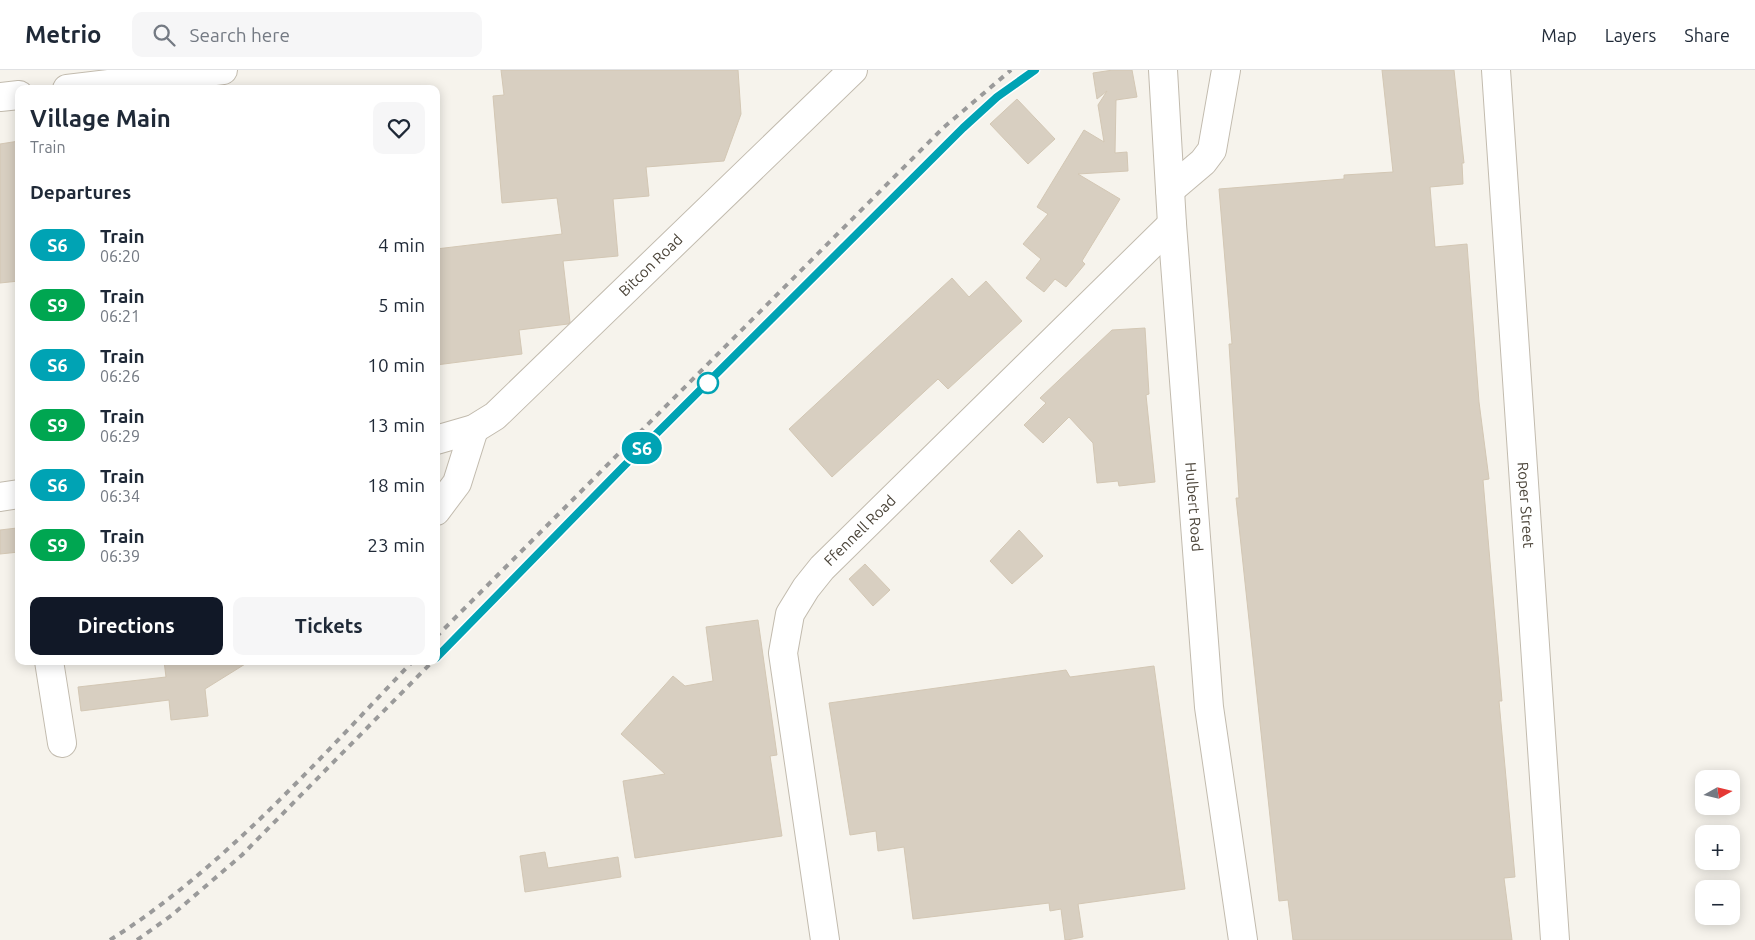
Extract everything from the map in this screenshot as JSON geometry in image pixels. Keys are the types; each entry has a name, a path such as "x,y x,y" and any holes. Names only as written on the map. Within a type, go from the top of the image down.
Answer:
{"street":[{"path":"100,85 223,70"},
{"name":"Bitcon Road","path":"440,439 474,429 495,416 852,70"},
{"name":"Hulbert Road","path":"1163,70 1172,224 1209,707 1243,940"},
{"path":"1170,190 1203,162 1212,150 1226,70"},
{"name":"Roper Street","path":"1496,70 1555,940"},
{"path":"0,97 15,95"},
{"name":"Ffennell Road","path":"825,940 782,653 790,614 806,588 822,568 1172,224"},
{"path":"440,505 457,482 474,429"},
{"path":"0,497 15,495"},
{"path":"50,665 62,743"}],"building":[{"path":"501,70 738,70 741,114 724,161 646,167 649,196 613,199 618,256 563,261 570,322 568,324 519,330 522,354 440,364 440,249 562,234 557,198 502,203 493,96 504,95"},
{"path":"1132,70 1137,97 1116,100 1115,153 1127,152 1128,171 1078,174 1120,199 1082,261 1085,264 1066,287 1055,279 1044,292 1026,278 1041,259 1023,244 1048,214 1037,207 1084,130 1104,142 1098,105 1107,91 1097,99 1093,73"},
{"path":"1382,70 1454,70 1464,163 1462,163 1463,184 1430,187 1435,247 1467,244 1479,402 1489,479 1483,480 1502,701 1499,701 1515,877 1504,878 1512,940 1293,940 1288,900 1279,901 1236,498 1239,498 1229,344 1232,344 1219,189 1344,179 1344,175 1393,172"},
{"path":"1017,99 1055,139 1028,164 990,124"},
{"path":"15,142 15,281 0,283 0,144"},
{"path":"952,278 969,297 986,281 1022,321 948,389 938,379 832,477 789,429"},
{"path":"1145,328 1149,394 1146,395 1155,482 1119,486 1118,481 1097,483 1093,443 1069,417 1043,443 1024,425 1046,403 1040,398 1112,330"},
{"path":"15,528 15,552 0,554 0,530"},
{"path":"1019,530 1043,556 1012,584 990,561"},
{"path":"865,564 890,590 873,606 849,579"},
{"path":"758,620 777,755 770,756 782,836 635,858 623,781 665,774 621,734 673,676 685,686 713,681 706,627"},
{"path":"164,665 244,665 205,689 208,716 171,720 169,700 81,711 78,687 166,677"},
{"path":"1154,666 1185,889 1078,904 1083,937 1067,940 1065,940 1061,909 1050,911 1049,903 913,919 904,847 878,851 876,831 850,835 829,703 1066,670 1070,677"},
{"path":"545,852 548,868 618,857 621,877 525,892 520,856"}],"railway":[{"path":"440,633 943,128 1011,70"},
{"path":"440,654 623,467 963,128 997,97 1035,70"},
{"path":"110,940 152,912 231,846 306,773 409,665"},
{"path":"137,940 172,915 242,855 429,665"}],"train":[{"name":"S6","path":"440,654 623,467 963,128 997,97 1035,70"}]}
